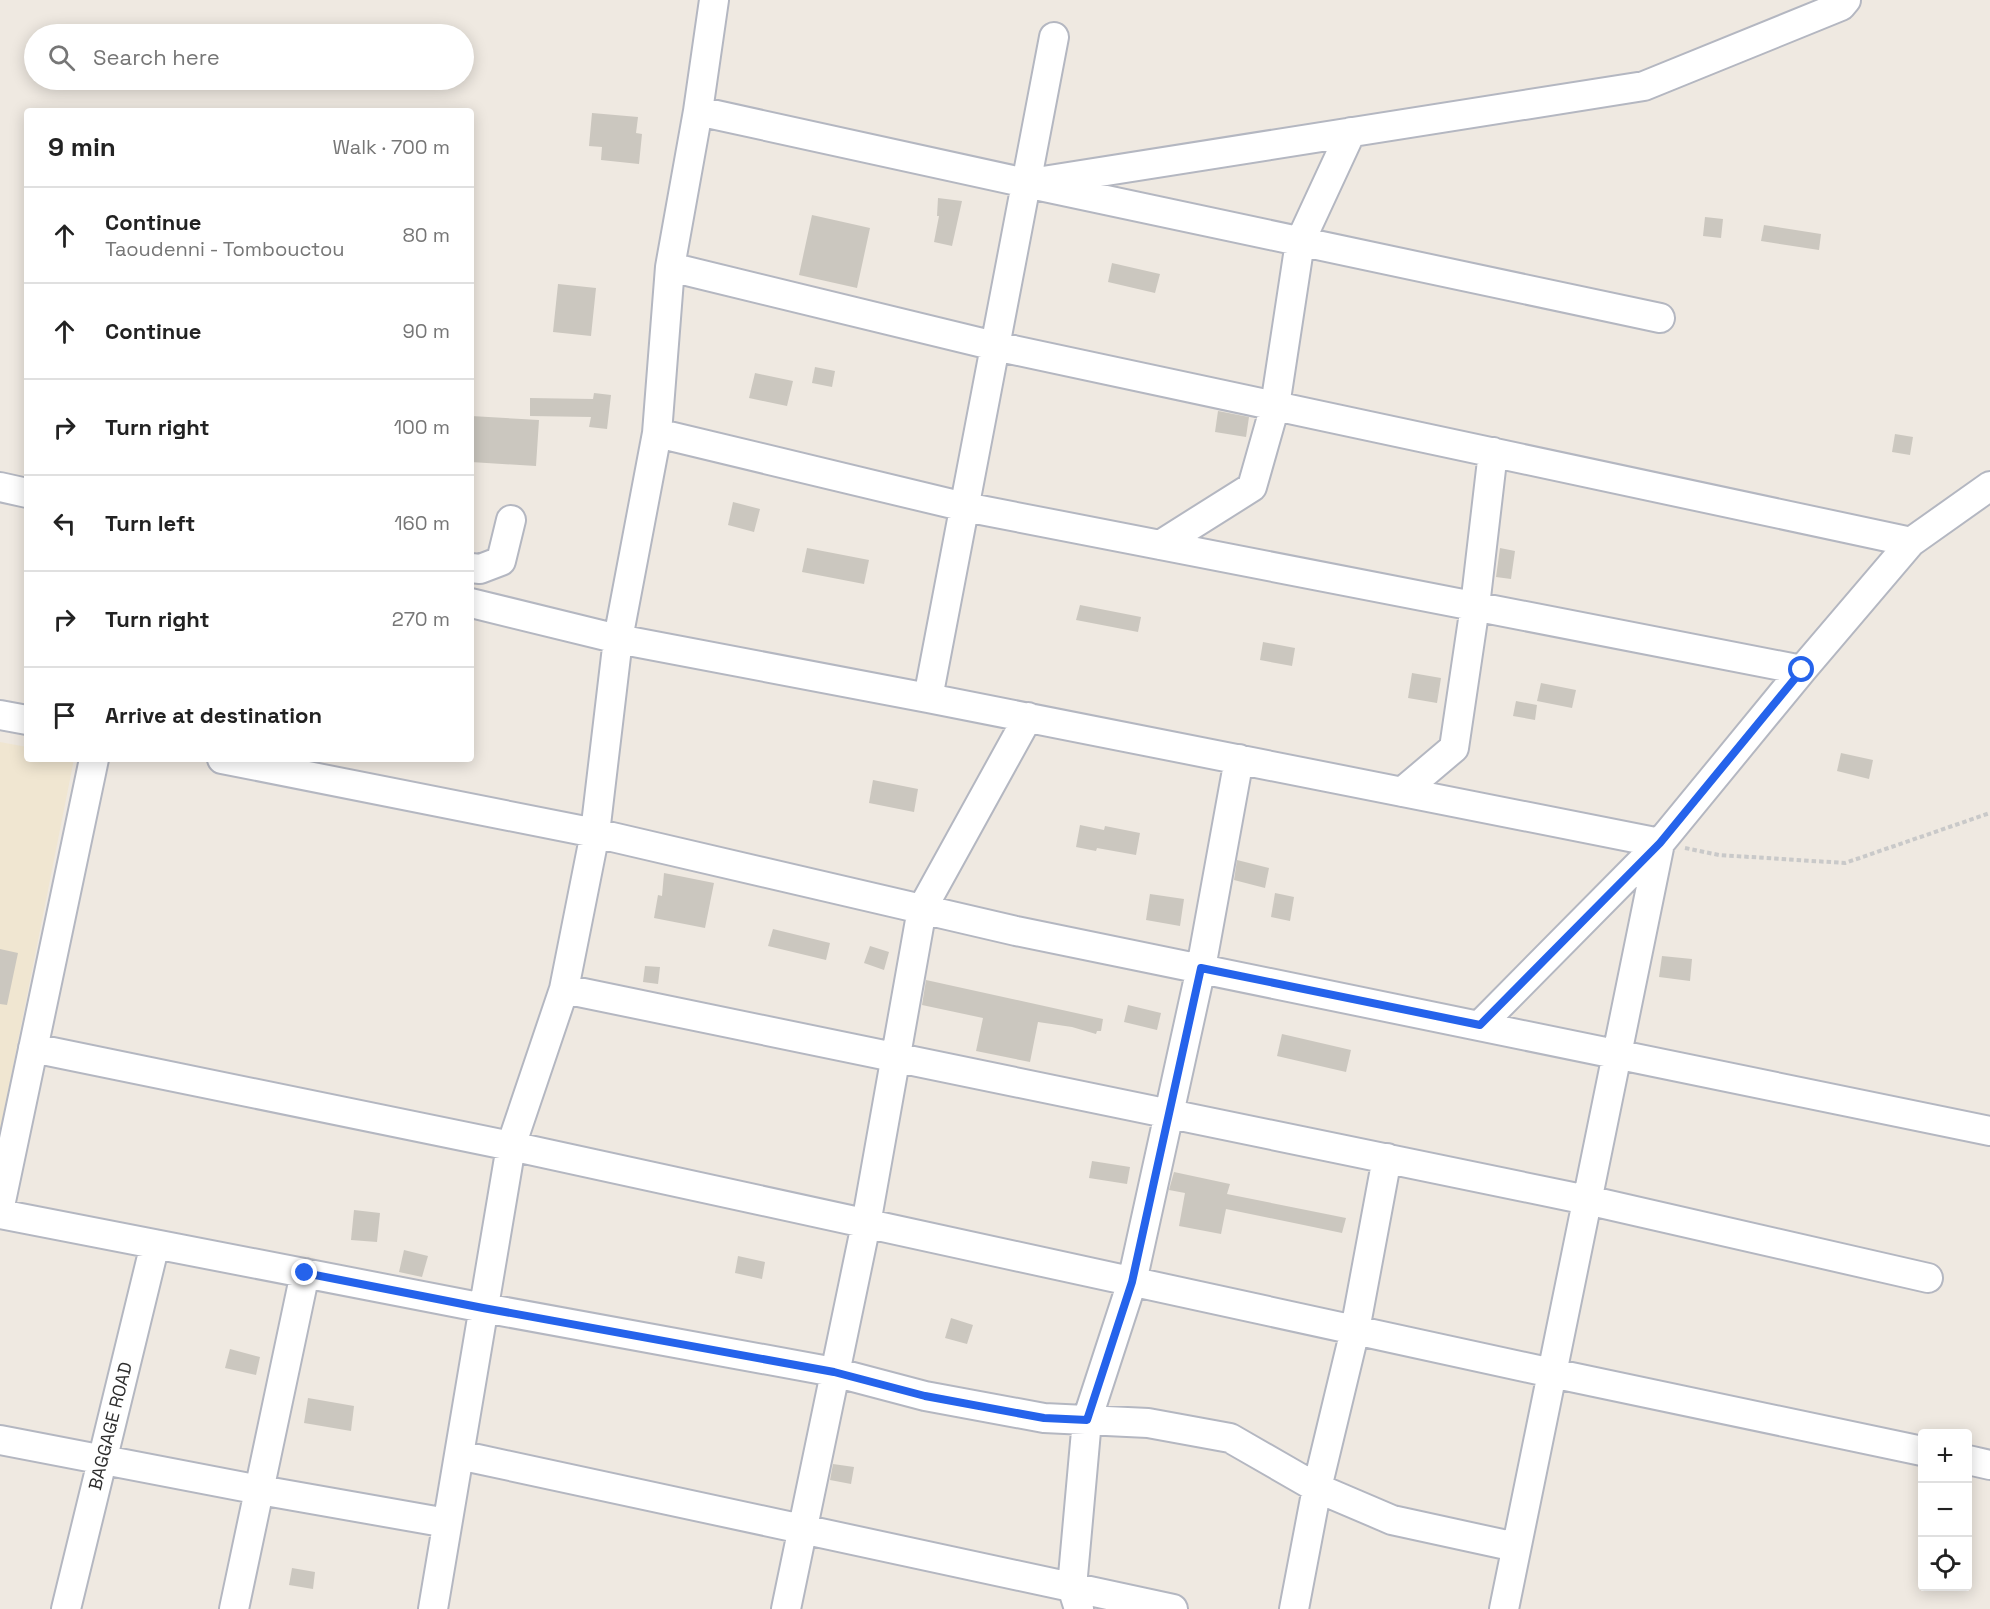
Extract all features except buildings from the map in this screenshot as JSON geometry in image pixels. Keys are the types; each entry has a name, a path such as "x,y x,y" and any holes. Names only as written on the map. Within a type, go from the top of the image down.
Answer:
{"street":[{"path":"433,1609 512,1146 564,989 595,833 618,639 657,433 670,267 698,111 714,0"},
{"path":"1026,183 1644,86 1842,6 1846,0"},
{"path":"928,698 1054,37"},
{"path":"698,111 1660,318"},
{"path":"1160,544 1252,487 1275,406 1300,242 1351,132"},
{"path":"670,267 995,346 1911,542"},
{"path":"657,433 965,507 1802,670"},
{"path":"1402,792 1454,748 1475,606 1493,452"},
{"path":"1480,1025 1660,843 1911,542 1990,486"},
{"path":"0,487 24,492"},
{"path":"474,568 480,569 501,561 510,520"},
{"path":"474,604 618,639 1028,717 1660,843"},
{"path":"0,715 24,719"},
{"path":"786,1609 866,1224 922,909 1028,717"},
{"path":"1076,1598 1087,1420 1132,1282 1201,968 1239,759"},
{"path":"0,1206 93,762"},
{"path":"237,762 595,833 1016,931 1990,1131"},
{"path":"1504,1609 1660,843"},
{"path":"564,989 1587,1200 1928,1278"},
{"path":"33,1048 512,1146 1552,1373 1918,1450"},
{"path":"1294,1609 1317,1488 1354,1330 1387,1158"},
{"path":"0,1214 483,1308 834,1372 925,1396 1044,1418 1148,1423 1230,1438 1317,1488 1392,1520 1516,1547"},
{"name":"BAGGAGE ROAD","path":"66,1609 155,1244"},
{"path":"234,1609 305,1273"},
{"path":"0,1440 447,1523"},
{"path":"459,1455 802,1529 1076,1598 1173,1609"},
{"path":"1972,1461 1990,1465"}],"path":[{"path":"1660,843 1719,855 1845,863 1990,813"}],"shaded area":[{"path":"0,742 24,746 24,762 73,762 0,1132"}],"route":[{"path":"305,1273 834,1372 925,1396 1044,1418 1087,1420 1132,1282 1201,968 1480,1025 1660,843 1802,670"}]}
